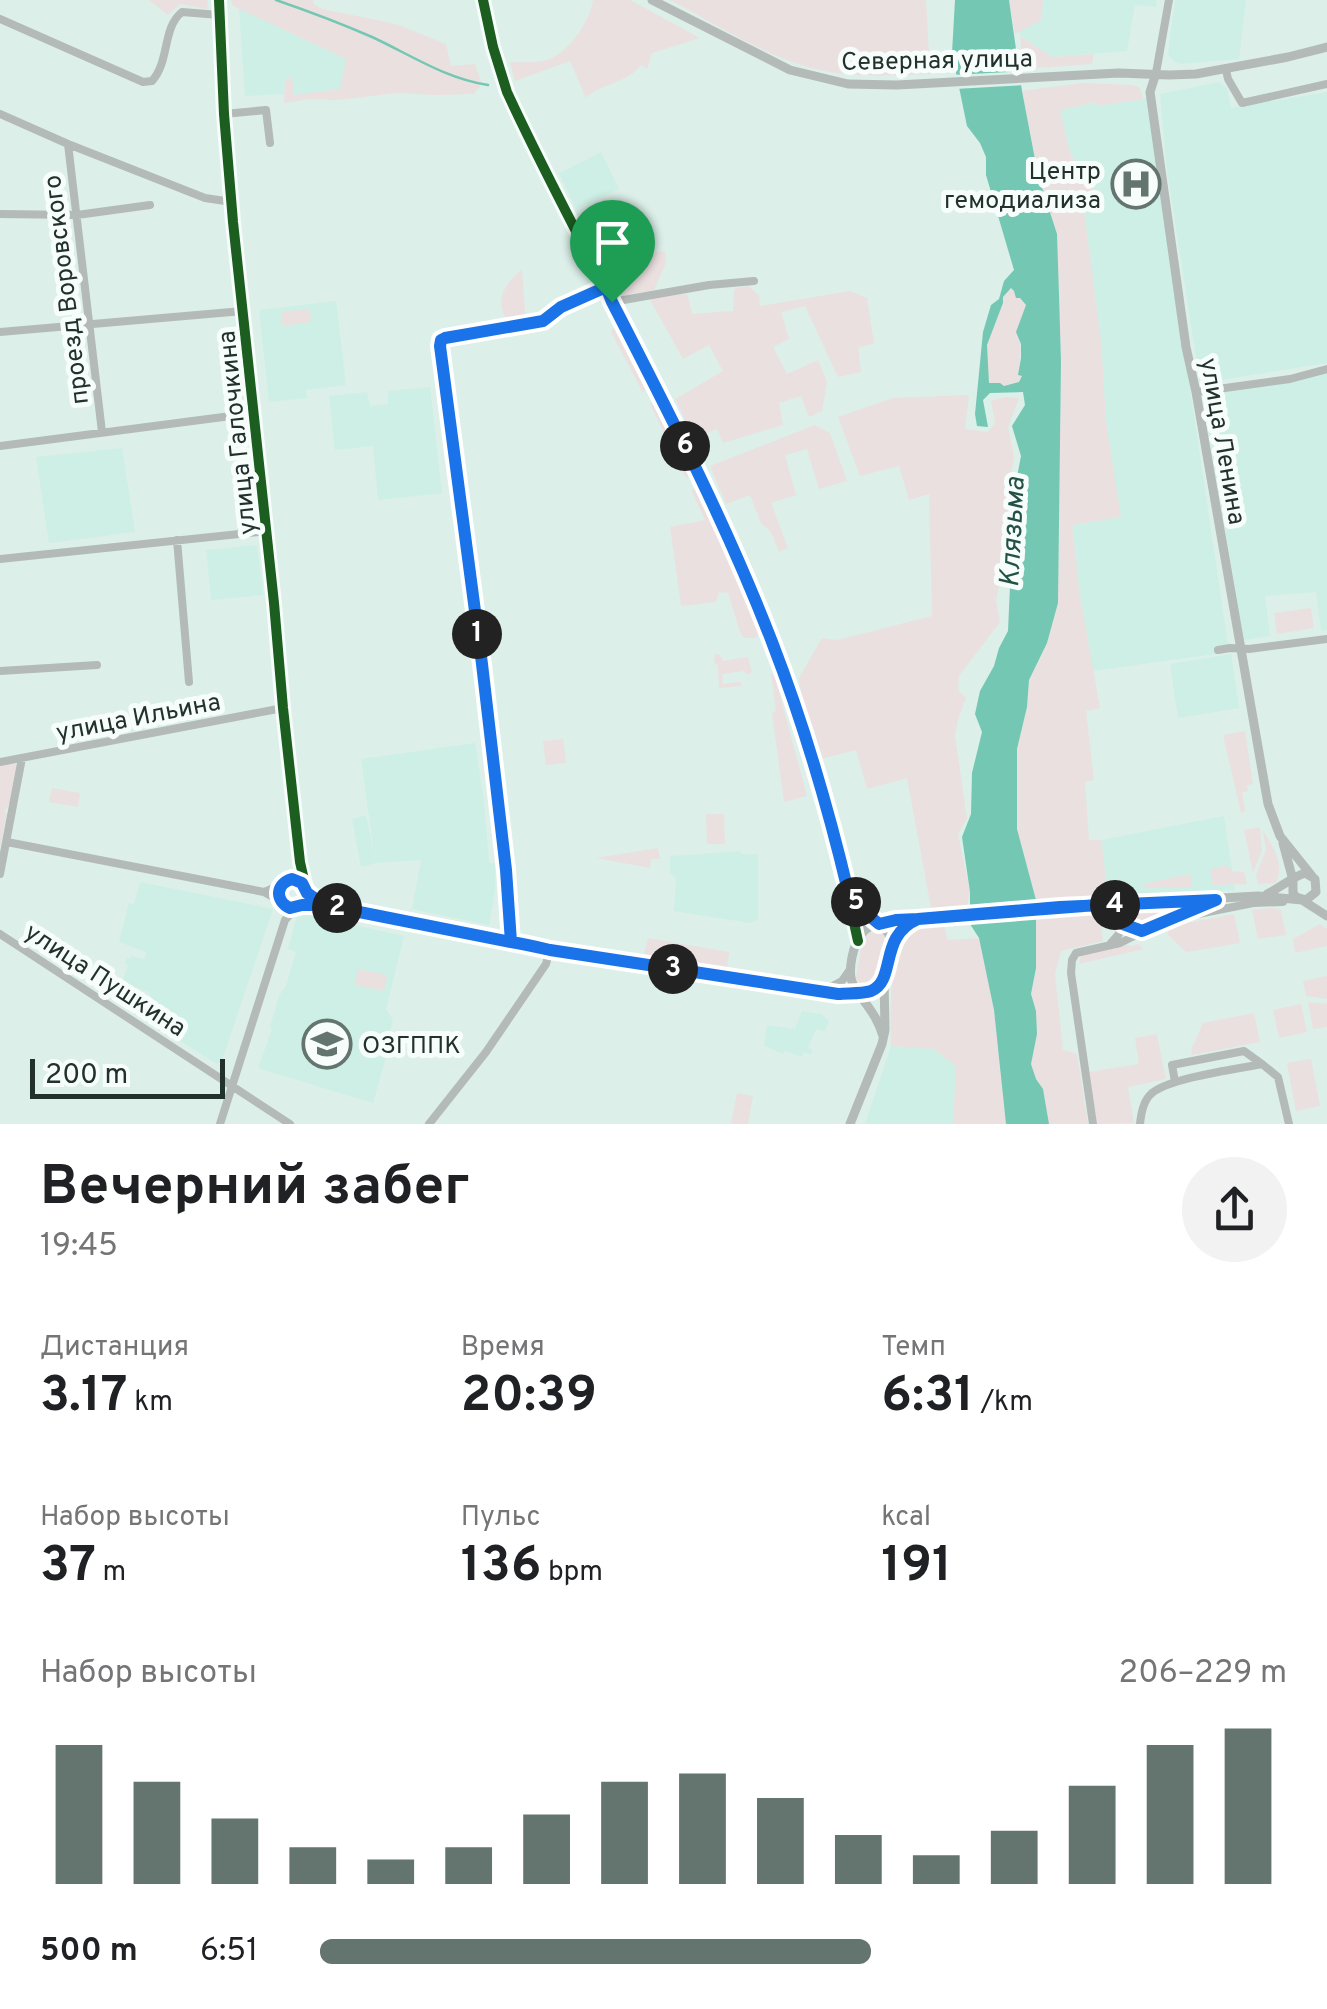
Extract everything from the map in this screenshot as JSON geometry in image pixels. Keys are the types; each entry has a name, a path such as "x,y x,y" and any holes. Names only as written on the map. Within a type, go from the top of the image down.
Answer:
{"main road":[{"name":"Северная улица","path":"652,0 766,60 848,84 1062,75 1170,76 1226,70 1327,47"},
{"name":"улица Ленина","path":"1156,73 1150,92 1186,348 1268,804 1280,836 1327,898"},
{"path":"1280,836 1293,893 1327,912"},
{"path":"883,1036 878,1017 854,986 851,968 864,930 879,924 1060,907 1237,898 1259,899 1302,900 1314,895 1314,880 1301,874 1259,899"},
{"path":"850,1124 883,1036 884,978 892,944 904,927 918,919"},
{"path":"879,924 888,932 892,944"},
{"path":"860,992 872,990 884,978"}],"street":[{"name":"улица Галочкина","path":"219,0 232,202 283,708 306,890"},
{"path":"483,0 492,48 507,92 701,478 770,637 792,696 848,891 858,941"},
{"name":"улица Ленина","path":"1156,73 1169,0"},
{"path":"0,19 143,82 152,82 158,74 173,19 182,12 219,15"},
{"path":"1226,70 1242,103 1327,84"},
{"path":"224,114 266,110 270,142"},
{"path":"0,114 205,198 232,202"},
{"name":"проезд Воровского","path":"68,144 102,432"},
{"path":"0,214 77,215 150,205"},
{"path":"612,302 754,282"},
{"path":"511,942 506,870 441,340 543,321 561,307 606,287"},
{"path":"0,332 243,311"},
{"path":"1196,392 1290,379 1327,369"},
{"path":"0,446 254,413"},
{"path":"0,560 267,531"},
{"path":"177,540 189,682"},
{"path":"1218,650 1327,639"},
{"path":"0,671 98,664"},
{"name":"улица Ильина","path":"0,762 283,708"},
{"path":"0,874 22,758"},
{"path":"6,842 264,892 290,908 324,905 550,950 838,994 860,992"},
{"path":"285,920 283,884 300,862"},
{"path":"264,892 298,880 324,905"},
{"path":"220,1124 285,920 299,906 306,890"},
{"path":"848,891 879,924"},
{"path":"1171,918 1259,899 1314,907"},
{"path":"1094,1124 1072,960 1080,951 1120,942 1216,900"},
{"path":"1097,905 1112,910 1129,927 1142,931"},
{"path":"1105,946 1116,939 1124,905"},
{"name":"улица Пушкина","path":"0,934 290,1124"},
{"path":"430,1124 486,1052 546,964 550,950"},
{"path":"822,991 842,982 851,968"},
{"path":"1175,1082 1172,1065 1244,1052 1278,1077 1288,1124"},
{"path":"1140,1124 1141,1110 1151,1094 1175,1082 1262,1064"}],"shaded area":[{"path":"149,0 208,0 207,9 180,4 168,15"},
{"path":"231,0 313,0 322,9 396,24 446,44 451,66 475,64 482,84 474,94 398,93 284,103 285,79 292,77 294,95 340,89 346,59 233,6"},
{"path":"593,0 630,0 700,38 652,53 647,69 641,65 629,76 586,98 570,61 515,81 510,62 543,61 560,53 582,28"},
{"path":"670,0 926,0 930,74 847,74 800,65 743,40"},
{"path":"955,0 1009,0 1038,175 1057,234 1061,362 1058,603 1047,643 1029,680 1017,749 1017,829 1036,900 1036,968 1031,994 1037,1034 1031,1064 1043,1089 1049,1124 1006,1124 994,1010 979,938 970,924 962,837 971,814 972,773 982,732 975,714 980,691 1008,631 1012,542 1021,523 1017,523 1013,498 1021,456 1012,426 1025,405 1023,392 990,393 983,400 988,427 977,426 983,332 991,305 999,299 1004,281 1014,270 986,175 986,157 967,126 952,53","holes":["1011,288 1016,298 1026,305 1016,332 1021,344 1018,375 1022,376 1019,382 1004,386 989,383 987,345 1003,297"]},
{"path":"1009,0 1043,0 1041,20 1015,34"},
{"path":"1011,0 1157,0 1156,7 1135,5 1127,51 1051,57 1020,35"},
{"path":"1175,0 1246,0 1239,59 1174,62 1168,54"},
{"path":"239,7 347,59 341,89 293,96 291,77 285,80 284,94 245,96"},
{"path":"1020,36 1052,57 1094,54 1092,64 1023,69"},
{"path":"1219,82 1227,88 1231,108 1327,92 1327,363 1200,383 1166,163 1160,94"},
{"path":"1082,83 1132,85 1139,87 1144,99 1097,106 1096,102 1060,110 1077,169 1090,167 1096,209 1084,211 1101,341 1106,422 1121,517 1072,525 1100,708 1086,711 1094,780 1085,782 1089,840 1101,840 1108,896 1036,900 1017,829 1017,749 1029,680 1047,643 1058,603 1061,362 1057,234 1038,175 1022,91"},
{"path":"1147,98 1229,652 1093,671 1072,525 1120,517 1078,170 1059,110"},
{"path":"601,152 619,189 576,209 559,173"},
{"path":"627,233 632,250 643,254 665,251 666,263 654,290 622,296 603,261 602,244"},
{"path":"522,270 526,321 510,324 502,309 502,295"},
{"path":"748,286 759,295 760,306 850,291 867,298 874,343 858,348 861,372 838,377 805,306 781,312 789,339 773,347 787,374 818,360 827,382 822,411 809,417 801,396 779,403 783,425 723,443 717,429 694,439 675,399 723,371 709,345 683,359 649,298 687,294 692,314 733,311 734,289"},
{"path":"1011,288 1026,305 1021,322 1018,374 1023,375 1019,382 1004,386 988,383 987,345 1003,297"},
{"path":"336,301 346,385 306,390 307,398 269,402 259,310"},
{"path":"310,309 311,322 282,326 281,312"},
{"path":"616,325 647,385 643,393 611,332"},
{"path":"1327,370 1327,630 1321,631 1316,592 1265,596 1270,636 1244,640 1202,394"},
{"path":"430,387 442,493 378,500 373,446 335,450 329,396 367,392 370,406 388,404 388,391"},
{"path":"969,395 965,429 988,432 995,423 991,401 1019,398 1008,427 1014,457 1006,503 1011,521 996,601 1000,622 959,676 958,690 966,698 955,736 967,818 958,834 970,892 967,905 931,908 907,778 867,789 856,750 820,759 799,678 822,638 837,640 932,616 929,494 909,500 899,466 860,476 838,417 893,398"},
{"path":"656,400 692,474 686,478 650,404"},
{"path":"815,425 830,433 847,481 819,489 807,449 785,455 796,495 771,503 788,548 779,552 750,495 726,504 710,466"},
{"path":"122,448 135,532 49,543 36,457"},
{"path":"699,488 759,633 755,638 744,638 740,632 728,593 719,592 716,602 681,606 670,527 705,520 691,490"},
{"path":"257,545 263,595 211,600 206,550"},
{"path":"1311,608 1314,628 1277,634 1274,613"},
{"path":"715,654 723,661 748,657 752,672 722,674 723,684 741,682 741,686 719,688"},
{"path":"1231,654 1239,708 1178,718 1170,664"},
{"path":"774,673 807,796 784,802 772,713 776,711 771,674"},
{"path":"1245,731 1253,784 1242,792 1245,811 1241,813 1223,735"},
{"path":"563,739 566,763 546,765 543,741"},
{"path":"475,743 489,863 495,863 489,925 412,909 421,860 361,867 352,819 366,815 375,859 361,759"},
{"path":"13,763 17,768 15,786 4,811 7,814 0,848 0,765"},
{"path":"52,788 80,793 78,807 49,802"},
{"path":"706,814 724,814 725,844 707,844"},
{"path":"1224,816 1235,890 1108,896 1101,840"},
{"path":"1260,827 1262,851 1253,873 1244,830"},
{"path":"1263,831 1278,862 1276,883 1258,884 1256,875 1266,850"},
{"path":"658,848 660,859 651,859 650,868 596,858"},
{"path":"740,851 758,854 758,920 750,923 674,911 676,878 670,873 672,856"},
{"path":"1227,865 1232,871 1244,872 1247,884 1213,885 1210,869"},
{"path":"1190,874 1192,887 1144,888 1143,884"},
{"path":"140,882 273,909 222,1060 217,1064 160,1024 149,992 122,983 127,958 131,955 144,960 147,952 119,942 129,903 134,904"},
{"path":"1131,910 1170,912 1165,917 1132,922 1127,916"},
{"path":"1252,910 1281,910 1286,935 1258,939"},
{"path":"1099,912 1103,941 1061,951 1055,974 1063,1050 1077,1054 1088,1124 1049,1124 1043,1089 1031,1064 1036,1011 1031,994 1036,968 1034,918"},
{"path":"298,913 404,936 386,1009 393,1020 389,1046 373,1103 258,1068 296,952 288,949"},
{"path":"1234,914 1240,943 1186,952 1168,935 1167,927"},
{"path":"943,924 948,940 979,938 994,1010 1006,1124 953,1124 956,1066 934,1049 891,1046 892,983 903,936 911,928"},
{"path":"1320,924 1327,929 1327,946 1295,953 1293,939"},
{"path":"877,930 886,936 886,946 875,983 862,986 856,978 861,949 866,935"},
{"path":"648,938 729,952 727,968 644,955"},
{"path":"1139,944 1143,949 1079,964 1081,955"},
{"path":"358,969 387,975 384,991 355,985"},
{"path":"1327,976 1327,999 1306,996 1303,981"},
{"path":"1308,1002 1327,1004 1327,1027 1313,1029"},
{"path":"1301,1004 1307,1032 1279,1038 1273,1010"},
{"path":"802,1011 821,1014 829,1021 825,1031 816,1029 808,1048 813,1050 811,1055 804,1052 802,1057 785,1051 783,1054 764,1046 767,1025 795,1029"},
{"path":"1254,1013 1260,1042 1192,1055 1203,1023"},
{"path":"1157,1034 1166,1079 1128,1087 1134,1123 1097,1124 1089,1072 1139,1064 1135,1038"},
{"path":"891,1046 934,1049 956,1066 953,1124 865,1124"},
{"path":"1311,1059 1320,1106 1296,1111 1287,1063"},
{"path":"737,1093 753,1096 748,1124 731,1124"}],"pier":[{"path":"1025,71 1026,85 955,89 952,75"},
{"path":"1040,902 1039,916 965,922 965,908"}],"waterway":[{"path":"276,0 372,37 443,72 488,85"}],"cycle path":[{"path":"219,0 233,222 283,708 307,893 302,905"},
{"path":"483,0 507,92 678,428 766,628 817,776 858,941"},
{"path":"511,942 482,664 439,346 445,338 543,321 561,307 605,287"}],"place":[{"name":"Центр гемодиализа","path":"1136,184"},
{"name":"ОЗГППК","path":"327,1044"}],"route":[{"path":"612,302 606,287 561,307 543,321 445,338 440,346 482,664 511,942 324,905 307,893 302,883 292,879 280,888 282,904 290,908 324,905 550,950 838,994 868,992 880,984 895,938 918,919 1060,907 1097,905 1121,905 1216,900 1142,931 1123,924 1112,910 1097,905 918,919 904,919 879,924 867,915 848,891 792,696 770,637 701,478 612,302"}],"water label":[{"name":"Клязьма","path":"1011,532"}]}
